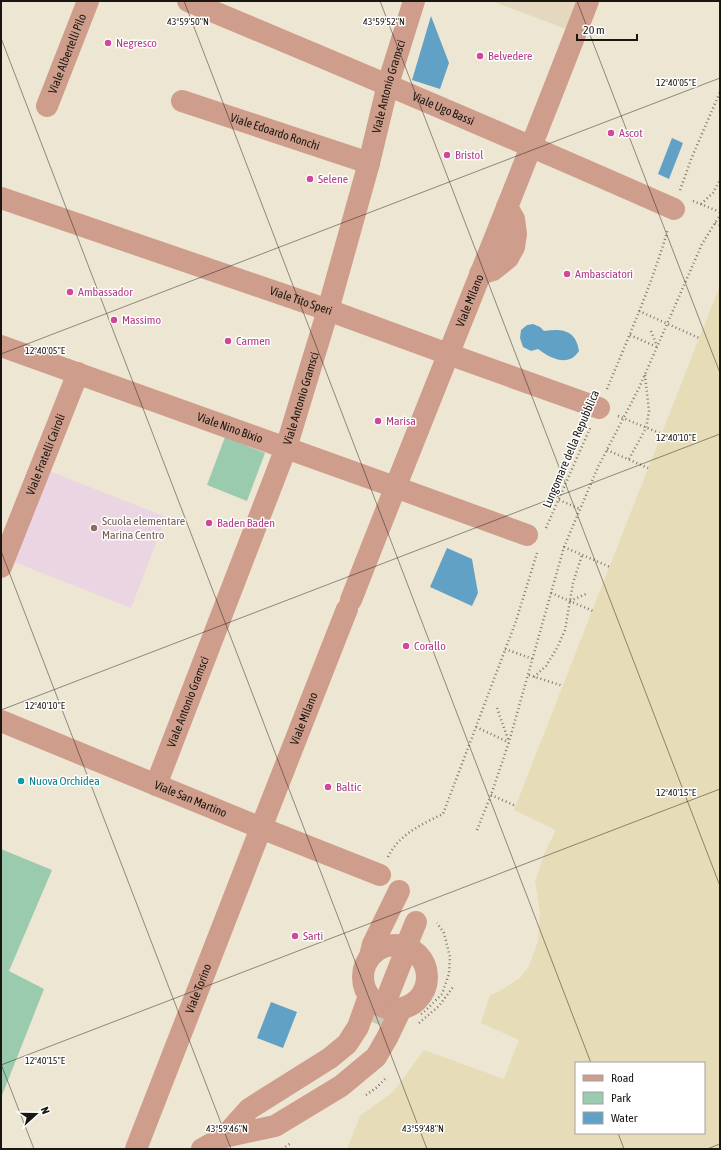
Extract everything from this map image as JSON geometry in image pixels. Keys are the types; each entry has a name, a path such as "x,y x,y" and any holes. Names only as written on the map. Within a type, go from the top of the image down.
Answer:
{"street":[{"name":"Viale Albertelli Pilo","path":"47,106 88,1"},
{"name":"Viale Ugo Bassi","path":"188,1 388,84 532,146 677,202"},
{"name":"Viale Antonio Gramsci","path":"156,784 286,448 328,310 369,162 388,84 414,1"},
{"name":"Viale Milano","path":"261,828 395,487 532,146 588,1"},
{"name":"Viale Edoardo Ronchi","path":"182,101 369,162"},
{"name":"Viale Tito Speri","path":"1,198 328,310 599,408"},
{"name":"Viale Nino Bixio","path":"1,346 536,539"},
{"name":"Viale Fratelli Cairoli","path":"1,567 7,534 78,373"},
{"name":"Viale San Martino","path":"1,721 261,828 380,875"},
{"name":"Viale Torino","path":"136,1149 261,828"},
{"path":"370,956 377,950 397,944 416,952 422,960 426,970 427,980 424,990 418,999 410,1005 386,999 364,987 362,976 364,966 370,956 373,944 399,891"},
{"path":"224,1137 249,1110 330,1058 347,1044 358,1027 386,999 402,960"},
{"path":"224,1137 275,1126 341,1086 376,1057 387,1038 386,999"},
{"path":"202,1149 311,1091 342,1068 365,1045 377,1024"}],"path":[{"name":"Lungomare della Repubblica","path":"443,814 516,621 536,539 559,500 630,335 658,264 692,157 720,92"},
{"path":"701,204 713,193 720,180"},
{"path":"477,830 509,742 564,547 598,467 645,374 702,244 720,213 701,204 677,202"},
{"path":"715,223 720,225"},
{"path":"639,311 699,338"},
{"path":"651,331 657,347"},
{"path":"630,335 657,347"},
{"path":"629,460 646,428 649,411 645,374"},
{"path":"599,408 662,434"},
{"path":"607,450 648,468"},
{"path":"559,500 580,509"},
{"path":"564,547 610,567"},
{"path":"534,676 546,666 557,648 565,630 573,583 582,555"},
{"path":"551,593 593,611"},
{"path":"570,601 588,593"},
{"path":"505,649 533,659"},
{"path":"529,675 563,686"},
{"path":"497,708 509,742"},
{"path":"476,726 509,742"},
{"path":"491,795 516,806"}],"shaded area":[{"path":"491,1 577,1 566,29"},
{"name":"Scuola elementare Marina Centro","path":"49,471 166,517 131,608 14,562"}],"green space":[{"path":"225,437 265,453 247,501 207,485"},
{"path":"1,849 52,870 9,971 44,989 1,1098"}],"sand":[{"path":"720,285 720,1149 347,1149 360,1116 393,1092 424,1050 504,1079 519,1040 481,1023 490,995 498,992 520,978 529,966 538,941 540,913 535,881 545,852 556,830 514,810"}],"water":[{"path":"431,16 449,63 440,89 412,80"},
{"path":"672,138 683,143 669,179 658,174"},
{"path":"533,324 540,327 544,331 562,330 567,332 575,339 579,351 570,359 559,360 548,356 538,349 531,351 523,347 520,338 521,330 527,325"},
{"path":"447,548 472,559 478,593 472,606 430,587"},
{"path":"271,1002 297,1012 283,1048 257,1038"}],"tunnel":[{"path":"377,1024 389,993"}],"place":[{"name":"Negresco","path":"108,43"},
{"name":"Belvedere","path":"480,56"},
{"name":"Ascot","path":"611,133"},
{"name":"Bristol","path":"447,155"},
{"name":"Selene","path":"310,179"},
{"name":"Ambasciatori","path":"567,274"},
{"name":"Ambassador","path":"70,292"},
{"name":"Massimo","path":"114,320"},
{"name":"Carmen","path":"228,341"},
{"name":"Marisa","path":"378,421"},
{"name":"Baden Baden","path":"209,523"},
{"name":"Scuola elementare Marina Centro","path":"94,528"},
{"name":"Corallo","path":"406,646"},
{"name":"Nuova Orchidea","path":"21,781"},
{"name":"Baltic","path":"328,787"},
{"name":"Sarti","path":"295,936"}]}
